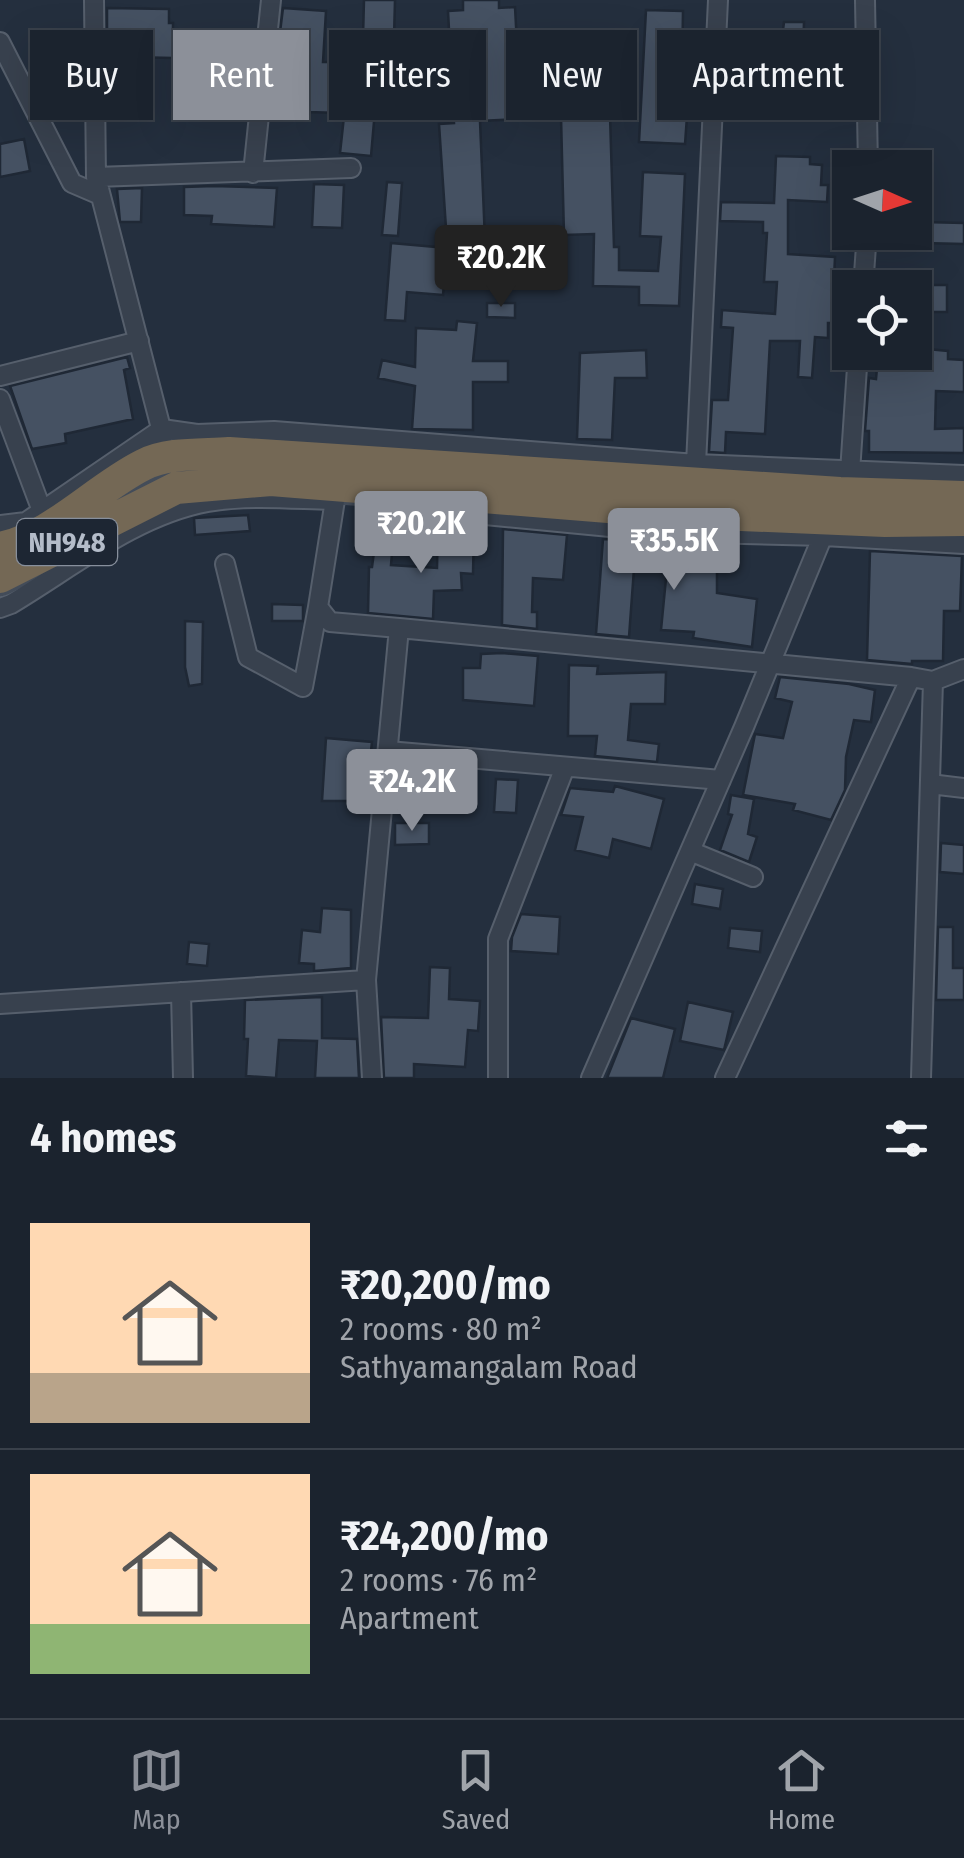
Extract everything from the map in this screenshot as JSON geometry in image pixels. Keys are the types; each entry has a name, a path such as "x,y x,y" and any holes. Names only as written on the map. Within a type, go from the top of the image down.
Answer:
{"highway":[{"name":"NH948","path":"0,548 42,530 146,463 229,453 836,505 964,520"},
{"name":"NH948","path":"0,577 169,458"},
{"name":"NH948","path":"836,505 964,497"}],"street":[{"path":"94,0 98,186 169,458"},
{"path":"254,173 272,0"},
{"path":"696,464 718,0"},
{"path":"866,0 868,150"},
{"path":"0,42 72,183 98,186 351,168"},
{"path":"0,376 139,341"},
{"path":"591,1078 836,505 855,370"},
{"path":"0,399 42,512"},
{"path":"0,525 26,522 169,458 197,434 274,430 696,464 964,544"},
{"path":"0,608 106,545 177,511 208,502 257,498 335,500 662,532 836,505 964,475"},
{"path":"226,564 248,657 303,687 335,500"},
{"path":"318,606 330,622 770,661 932,681 964,669"},
{"path":"372,1078 366,980 399,628"},
{"path":"725,1078 911,677"},
{"path":"921,1078 932,681"},
{"path":"388,751 721,780"},
{"path":"498,1078 498,940 565,767"},
{"path":"930,784 964,788"},
{"path":"690,852 753,877"},
{"path":"0,1004 366,980"},
{"path":"181,992 182,1078"}],"building":[{"path":"364,0 395,0 394,30 363,30"},
{"path":"463,0 499,0 499,8 515,7 516,30 506,30 506,120 480,121 485,240 447,243 439,124 486,120 486,30 449,30 448,11 463,10"},
{"path":"107,8 169,9 173,58 153,58 153,30 107,30"},
{"path":"283,8 326,11 323,62 329,62 329,113 309,112 309,30 280,30"},
{"path":"646,10 683,11 683,30 657,30 657,120 687,120 685,144 639,142"},
{"path":"784,22 804,22 804,30 783,30"},
{"path":"344,120 374,120 371,156 340,153"},
{"path":"561,120 610,120 614,247 619,247 619,270 658,271 661,237 640,236 643,172 685,174 679,306 639,305 639,287 593,286 594,234 564,235"},
{"path":"24,139 30,171 0,177 0,144"},
{"path":"776,156 810,157 810,164 822,165 821,185 828,185 827,202 788,200 788,254 835,257 832,323 828,323 828,338 815,337 812,378 798,377 800,341 770,341 765,434 726,432 725,453 709,452 712,400 728,400 733,328 721,327 722,310 775,314 777,282 764,282 767,233 763,233 763,222 720,221 721,202 774,203"},
{"path":"387,182 402,183 398,236 382,235"},
{"path":"314,184 344,185 342,228 312,227"},
{"path":"184,187 277,188 274,227 211,224 212,216 184,215"},
{"path":"142,188 141,222 120,222 117,189"},
{"path":"932,222 964,223 964,244 932,243"},
{"path":"391,243 447,248 443,295 407,292 405,321 385,320"},
{"path":"932,285 947,285 947,312 932,312"},
{"path":"487,303 515,303 515,318 487,317"},
{"path":"457,321 477,323 473,361 508,361 508,382 473,382 473,430 412,429 415,386 378,378 382,360 415,367 416,328 456,330"},
{"path":"932,349 948,351 948,359 964,360 964,392 936,391 935,429 964,428 964,453 869,452 869,431 865,431 869,378 876,379 877,370 932,370"},
{"path":"646,350 647,378 615,378 612,440 577,439 580,353"},
{"path":"127,357 130,368 124,370 133,419 65,434 66,443 32,449 10,386"},
{"path":"248,515 250,531 195,535 194,518"},
{"path":"438,523 474,526 473,574 461,573 462,590 434,591 433,619 368,613 369,567 374,552 392,553 391,565 437,568"},
{"path":"503,529 567,535 563,580 533,578 532,612 537,612 537,629 502,625"},
{"path":"603,539 717,546 717,593 757,599 752,647 693,638 694,632 661,630 668,558 635,555 629,637 596,634"},
{"path":"870,551 962,556 960,611 944,611 943,661 912,664 867,660"},
{"path":"272,604 303,605 303,621 272,621"},
{"path":"185,621 203,622 202,684 189,686"},
{"path":"481,654 538,656 534,706 463,700 463,668 480,668"},
{"path":"569,665 598,666 597,674 666,672 665,704 631,704 628,740 659,744 657,762 595,756 597,736 568,736"},
{"path":"780,677 875,690 871,722 854,720 846,757 845,790 831,820 793,810 795,804 743,795 755,734 783,738 792,702 775,698"},
{"path":"326,738 372,742 366,770 366,801 322,801"},
{"path":"496,779 518,780 516,813 494,812"},
{"path":"615,786 664,799 651,849 613,839 609,858 575,850 583,817 561,815 570,788 613,792"},
{"path":"731,795 754,799 748,834 757,837 749,862 720,850 732,815 728,814"},
{"path":"395,823 429,823 429,844 395,845"},
{"path":"941,843 964,845 964,874 940,872"},
{"path":"695,884 723,889 720,909 692,904"},
{"path":"322,908 351,910 351,968 314,971 314,964 299,963 302,930 320,932"},
{"path":"521,914 560,917 558,954 511,951"},
{"path":"938,927 953,927 953,968 964,968 964,1000 936,1000"},
{"path":"730,928 762,931 760,952 728,948"},
{"path":"189,942 209,944 207,966 187,964"},
{"path":"430,967 450,968 449,999 480,1001 478,1031 468,1030 465,1067 414,1064 414,1078 384,1078 381,1017 428,1018"},
{"path":"322,997 322,1038 357,1039 359,1078 315,1078 317,1041 279,1040 276,1078 246,1076 245,1000"},
{"path":"688,1002 733,1012 724,1050 680,1041"},
{"path":"631,1018 675,1029 663,1078 607,1078"}]}
